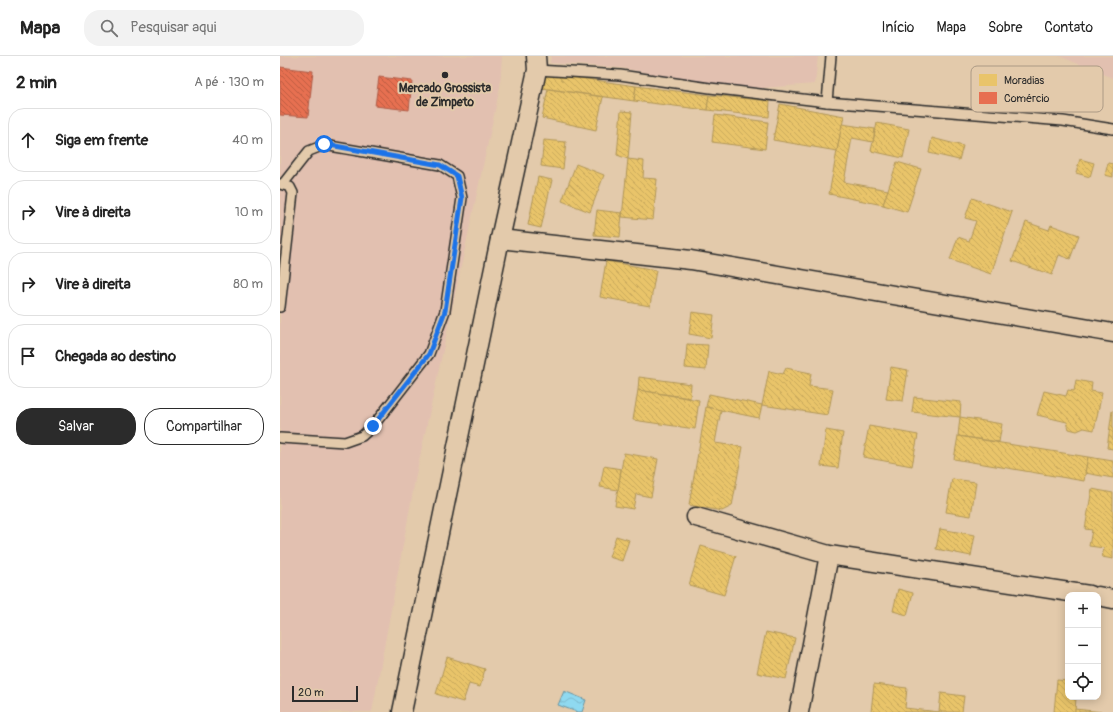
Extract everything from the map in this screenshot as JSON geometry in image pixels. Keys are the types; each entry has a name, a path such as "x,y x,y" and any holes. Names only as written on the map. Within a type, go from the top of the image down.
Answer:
{"street":[{"path":"402,712 537,63"},
{"path":"500,239 691,260 1113,333"},
{"path":"696,517 829,554 1070,592"},
{"path":"799,712 829,554"},
{"path":"1101,597 1113,599"}],"lane":[{"path":"827,102 831,56"},
{"path":"537,63 710,88 827,102 1063,122 1113,129"},
{"path":"280,307 293,193 290,187 281,184 309,151 324,144 440,165 457,176 462,198 445,311 429,354 373,426 362,436 345,442 280,438"}],"shaded area":[{"path":"280,56 502,56 500,87 416,475 372,712 280,712"},
{"path":"551,56 818,56 815,84 761,88 710,84 621,68 550,63"},
{"path":"1059,56 1113,56 1113,78 1103,74 1103,66 1084,66"}],"water":[{"path":"564,691 586,700 582,712 577,712 558,705"}],"building: Moradias":[{"path":"544,73 636,86 634,101 542,88"},
{"path":"636,86 709,95 707,110 634,101"},
{"path":"548,89 603,97 596,130 542,118"},
{"path":"709,95 770,101 769,117 707,110"},
{"path":"780,104 844,116 837,151 773,140"},
{"path":"621,111 632,112 628,159 617,155"},
{"path":"715,115 768,122 765,149 712,142"},
{"path":"877,123 909,129 903,158 871,151"},
{"path":"842,124 875,129 873,142 852,138 844,182 888,190 883,205 829,194"},
{"path":"932,138 963,146 959,160 929,153"},
{"path":"544,140 566,142 563,169 541,166"},
{"path":"628,159 644,161 643,178 657,179 653,220 622,217"},
{"path":"1080,159 1094,163 1090,177 1076,173"},
{"path":"897,162 921,169 907,212 883,205"},
{"path":"1108,163 1113,164 1113,177 1105,175"},
{"path":"576,164 604,175 590,212 562,201"},
{"path":"538,177 552,180 541,228 528,225"},
{"path":"972,198 1012,212 991,274 950,260 958,237 969,241 976,221 965,218"},
{"path":"597,210 622,213 620,237 594,235"},
{"path":"1026,222 1049,230 1051,225 1079,235 1070,259 1059,255 1052,275 1012,261"},
{"path":"606,261 656,270 650,306 600,297"},
{"path":"692,312 714,315 711,338 689,334"},
{"path":"687,344 708,345 706,370 685,368"},
{"path":"891,367 908,370 903,401 886,399"},
{"path":"786,368 811,373 809,386 833,389 828,415 762,405 769,371 783,374"},
{"path":"639,377 691,384 690,398 638,390"},
{"path":"1076,380 1092,383 1091,391 1102,393 1094,430 1084,428 1077,431 1069,429 1067,422 1037,415 1044,391 1066,396 1068,390 1074,391"},
{"path":"638,390 699,400 695,429 633,420"},
{"path":"709,394 762,405 759,418 706,407"},
{"path":"914,397 961,402 960,417 912,412"},
{"path":"706,407 721,410 715,443 743,447 732,506 722,511 689,505"},
{"path":"1113,411 1113,449 1107,448"},
{"path":"960,417 1002,424 999,442 958,436"},
{"path":"869,426 918,435 912,466 863,457"},
{"path":"826,430 843,433 838,468 821,466"},
{"path":"958,436 1088,457 1084,481 954,459"},
{"path":"624,453 658,459 651,497 636,494 633,509 615,506"},
{"path":"1088,457 1113,461 1113,478 1085,473"},
{"path":"604,466 621,469 618,490 600,487"},
{"path":"952,479 976,482 971,516 946,512"},
{"path":"1092,489 1113,493 1113,559 1102,557 1104,548 1089,546 1092,530 1085,529"},
{"path":"940,529 975,535 971,556 936,549"},
{"path":"616,536 629,540 622,561 609,557"},
{"path":"701,546 736,556 724,595 689,585"},
{"path":"898,589 913,593 907,615 893,611"},
{"path":"766,632 795,638 786,679 757,673"},
{"path":"447,657 485,669 480,687 469,684 463,702 436,694"},
{"path":"1057,680 1065,681 1065,700 1076,700 1075,712 1054,712"},
{"path":"874,684 907,688 905,708 939,712 871,712"},
{"path":"941,693 964,696 962,712 939,712"},
{"path":"1075,709 1103,712 1075,712"}],"building: Comércio":[{"path":"280,67 313,71 308,117 280,115"},
{"path":"379,77 412,81 409,110 375,106"}],"place":[{"name":"Mercado Grossista de Zimpeto","path":"445,75"}],"route":[{"path":"324,144 440,165 457,176 462,198 445,311 437,334 429,354 373,426"}]}
